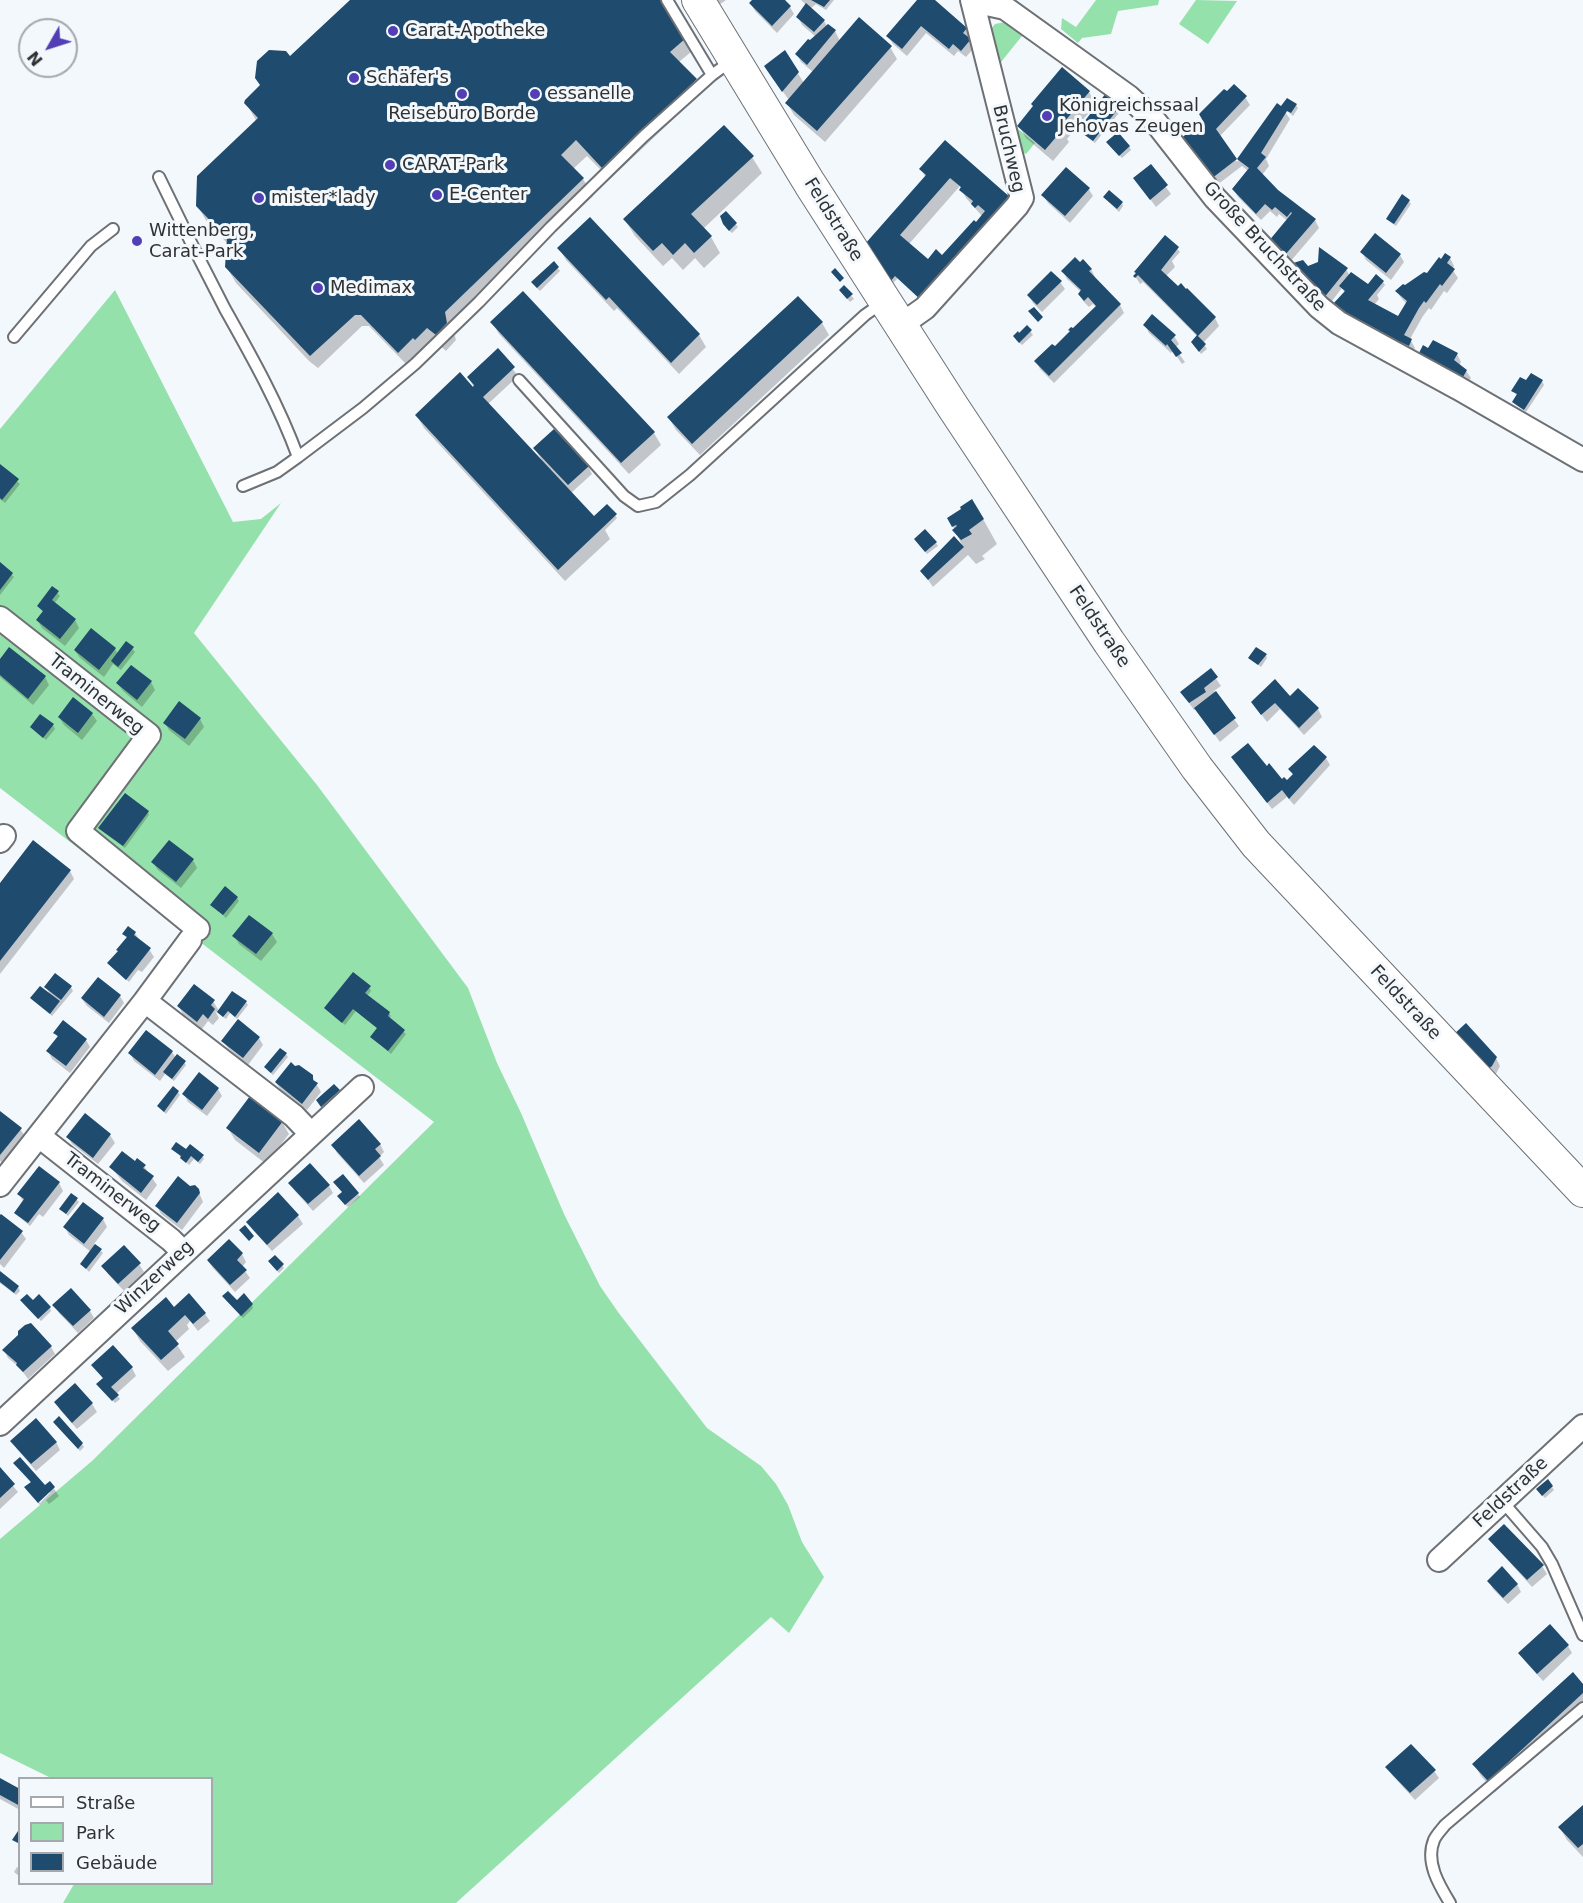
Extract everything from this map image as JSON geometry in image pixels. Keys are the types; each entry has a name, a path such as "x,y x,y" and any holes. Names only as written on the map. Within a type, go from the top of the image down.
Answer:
{"street":[{"name":"Feldstraße","path":"698,0 723,67 893,313 1109,642 1170,731 1242,828 1583,1191"},
{"name":"Bruchweg","path":"893,313 925,308 1022,198 973,3"},
{"name":"Große Bruchstraße","path":"973,3 1005,8 1143,109 1215,198 1298,287 1339,323 1583,460"},
{"name":"Traminerweg","path":"0,618 149,735 78,831 194,934 145,1001 0,1185"},
{"path":"145,1001 294,1116 311,1134"},
{"name":"Winzerweg","path":"0,1424 362,1087"},
{"name":"Traminerweg","path":"39,1136 171,1240 183,1252"},
{"name":"Feldstraße","path":"1439,1560 1583,1426"}],"lane":[{"path":"243,486 277,472 298,457 363,408 415,363 644,136 723,67 667,0"},
{"path":"159,177 273,396 298,457"},
{"path":"14,337 91,246 113,229"},
{"path":"519,380 624,496 638,506 656,502 690,475 865,315 893,313"},
{"path":"1502,1501 1542,1547 1552,1564 1583,1635"},
{"path":"1450,1903 1437,1883 1431,1859 1434,1840 1445,1825 1583,1708"}],"green space":[{"path":"1096,0 1159,0 1158,5 1118,11 1111,34 1082,38 1078,43 1061,29 1062,18 1076,27"},
{"path":"1196,0 1237,1 1208,44 1179,24"},
{"path":"1016,23 1026,31 997,67 990,30 995,24"},
{"path":"1012,124 1035,143 1026,154 1019,150"},
{"path":"115,290 233,522 261,519 281,503 194,633 317,785 468,988 497,1063 564,1214 600,1286 707,1428 761,1466 776,1484 788,1505 802,1542 824,1577 789,1633 771,1617 456,1903 63,1903 73,1885 213,1885 213,1777 49,1777 0,1753 0,1539 92,1461 434,1122 0,788 0,429"}],"building":[{"name":"CARAT-Park","path":"350,0 662,0 686,38 670,52 697,79 602,168 576,140 561,155 584,178 445,312 447,323 436,335 427,328 398,353 361,315 355,315 310,356 225,267 227,238 196,206 197,176 258,118 244,103 260,85 255,78 257,61 269,50 286,51 290,56"},
{"path":"752,0 785,0 791,6 772,26 749,3"},
{"path":"811,0 830,0 824,7"},
{"path":"917,0 935,0 967,28 963,33 971,39 961,51 953,44 949,49 921,26 902,49 886,36"},
{"path":"806,3 825,20 814,32 796,17"},
{"path":"859,17 892,46 817,131 785,103"},
{"path":"828,24 836,30 807,65 795,54 808,39 810,40"},
{"path":"785,50 799,72 782,92 764,66"},
{"name":"Königreichssaal Jehovas Zeugen","path":"1062,67 1090,91 1060,127 1063,129 1045,150 1017,126 1033,106 1031,104"},
{"path":"1234,84 1247,96 1216,129 1237,159 1211,179 1180,139 1203,121 1199,114 1224,89 1227,91"},
{"path":"1106,93 1121,105 1093,141 1078,130"},
{"path":"1287,98 1297,104 1291,113 1287,111 1261,153 1266,157 1257,168 1278,190 1316,219 1285,255 1268,242 1292,213 1287,217 1275,207 1272,210 1265,204 1256,214 1232,189 1249,168 1237,159 1277,103 1281,106"},
{"path":"724,125 754,156 691,214 712,236 694,253 685,243 673,255 662,243 653,251 623,219"},
{"path":"1118,132 1130,146 1119,156 1106,142"},
{"path":"945,140 1011,198 922,301 895,276 890,282 865,244 926,175 919,169","holes":["950,178 961,187 959,190 973,201 971,204 975,208 978,205 985,211 942,255 936,249 928,259 900,235"]},
{"path":"1151,164 1168,185 1150,200 1133,178"},
{"path":"1066,167 1090,188 1065,216 1041,195"},
{"path":"1109,190 1123,202 1117,209 1103,197"},
{"path":"1402,194 1410,200 1394,224 1386,219"},
{"path":"726,211 737,223 729,231 720,216"},
{"path":"590,217 700,334 671,363 609,297 606,300 557,248"},
{"path":"1375,233 1401,254 1386,273 1360,252"},
{"path":"1165,235 1179,247 1161,270 1178,286 1181,283 1187,288 1216,317 1198,336 1138,275 1135,278 1133,276"},
{"path":"1319,247 1348,268 1323,299 1290,264 1303,260 1308,266 1318,262"},
{"path":"1445,253 1451,257 1447,263 1455,269 1442,286 1440,284 1426,303 1424,301 1419,308 1404,335 1412,339 1409,346 1399,343 1332,305 1345,291 1339,286 1351,272 1368,284 1376,274 1384,281 1368,300 1398,316 1407,301 1395,291 1424,272 1427,273"},
{"path":"1075,257 1080,262 1083,259 1092,269 1089,271 1121,304 1049,376 1034,361 1052,344 1055,346 1070,331 1068,330 1071,327 1073,328 1096,306 1088,297 1084,301 1078,294 1081,290 1061,271"},
{"path":"554,261 559,267 537,288 531,282"},
{"path":"835,268 844,278 840,282 831,272"},
{"path":"1051,271 1062,281 1037,305 1027,295"},
{"path":"844,285 853,294 847,299 839,290"},
{"path":"523,291 655,432 621,463 490,322"},
{"path":"798,296 823,322 692,444 667,417"},
{"path":"1034,307 1043,317 1038,322 1028,311"},
{"path":"1152,314 1176,335 1171,340 1182,353 1176,357 1167,344 1166,346 1143,325"},
{"path":"1027,325 1032,330 1019,343 1013,336"},
{"path":"1197,335 1206,344 1199,352 1191,342"},
{"path":"1433,340 1458,353 1454,360 1467,370 1463,377 1419,353 1423,345 1428,348"},
{"path":"498,348 515,367 483,397 594,516 607,504 617,514 558,570 415,415 460,372 473,387 474,385 467,377"},
{"path":"1531,373 1543,380 1524,410 1512,402 1517,394 1511,391 1520,377 1526,380"},
{"path":"554,429 589,466 568,485 533,448"},
{"path":"0,464 19,479 2,500 0,498"},
{"path":"972,499 984,519 969,530 972,534 961,540 952,530 957,526 952,527 947,518"},
{"path":"925,529 937,542 925,552 914,539"},
{"path":"954,536 964,547 928,580 920,571"},
{"path":"0,562 13,573 0,590"},
{"path":"52,586 59,591 52,600 76,619 60,639 36,620 43,611 37,606"},
{"path":"91,628 116,648 99,670 74,650"},
{"path":"126,641 134,647 118,667 111,661"},
{"path":"9,647 46,676 28,699 0,675 0,659"},
{"path":"1256,647 1267,654 1258,665 1248,658"},
{"path":"131,665 152,681 137,700 116,683"},
{"path":"1211,668 1218,677 1204,688 1206,692 1189,703 1180,692"},
{"path":"1275,679 1290,696 1298,688 1319,708 1299,728 1275,703 1261,715 1251,702"},
{"path":"1216,691 1236,718 1214,735 1194,708"},
{"path":"73,697 93,713 78,733 58,717"},
{"path":"179,701 201,718 185,739 163,723"},
{"path":"40,714 54,724 43,738 30,727"},
{"path":"1248,743 1267,766 1269,763 1282,779 1284,777 1287,780 1293,774 1288,769 1314,745 1327,757 1289,799 1282,790 1267,803 1231,757"},
{"path":"125,793 149,811 123,846 98,828"},
{"path":"33,840 71,870 0,961 0,883"},
{"path":"169,840 194,859 176,882 151,862"},
{"path":"225,886 238,897 223,915 210,905"},
{"path":"249,915 273,933 256,954 232,936"},
{"path":"128,926 136,932 134,935 151,948 126,980 107,963 127,937 122,934"},
{"path":"353,972 371,986 365,993 390,1012 388,1016 405,1030 388,1051 370,1037 377,1028 353,1009 342,1023 324,1008"},
{"path":"55,973 72,986 61,1000 44,987"},
{"path":"98,977 121,995 104,1017 81,998"},
{"path":"194,984 215,1000 211,1005 215,1009 208,1019 203,1014 197,1022 177,1006"},
{"path":"40,986 60,1001 50,1014 30,998"},
{"path":"232,991 247,1001 235,1017 228,1011 223,1017 217,1012"},
{"path":"238,1019 260,1037 243,1058 221,1041"},
{"path":"63,1020 87,1039 66,1066 46,1051 58,1036 53,1033"},
{"path":"1466,1023 1497,1057 1486,1071 1452,1036"},
{"path":"146,1030 173,1051 155,1075 128,1053"},
{"path":"280,1048 287,1053 271,1073 264,1067"},
{"path":"177,1054 186,1061 172,1079 163,1072"},
{"path":"291,1062 313,1075 313,1080 318,1083 302,1104 275,1082"},
{"path":"199,1072 219,1088 202,1110 182,1094"},
{"path":"334,1084 340,1090 321,1107 316,1100"},
{"path":"173,1086 179,1091 164,1112 157,1106"},
{"path":"250,1096 283,1121 259,1153 226,1128"},
{"path":"0,1111 22,1128 0,1155"},
{"path":"85,1113 111,1134 93,1158 66,1137"},
{"path":"359,1119 381,1144 375,1149 381,1156 359,1176 331,1145"},
{"path":"176,1142 186,1149 190,1144 204,1155 198,1162 191,1156 186,1163 171,1149"},
{"path":"122,1151 135,1161 137,1158 146,1165 143,1168 154,1176 141,1193 109,1167"},
{"path":"310,1163 330,1185 308,1204 288,1183"},
{"path":"39,1166 60,1182 28,1223 14,1213 24,1199 17,1194"},
{"path":"343,1174 359,1193 345,1205 337,1196 342,1192 333,1182"},
{"path":"178,1176 190,1186 195,1185 200,1193 177,1223 155,1206"},
{"path":"278,1192 299,1215 267,1245 246,1222"},
{"path":"71,1193 78,1198 66,1214 59,1209"},
{"path":"83,1202 104,1218 84,1244 63,1227"},
{"path":"0,1215 23,1231 0,1260"},
{"path":"245,1225 254,1236 249,1241 239,1230"},
{"path":"229,1239 243,1253 237,1260 247,1270 230,1285 207,1260"},
{"path":"95,1244 102,1249 86,1269 80,1264"},
{"path":"124,1245 141,1263 118,1284 101,1266"},
{"path":"275,1255 284,1264 277,1271 268,1261"},
{"path":"0,1271 19,1286 14,1293 0,1282"},
{"path":"71,1288 91,1310 73,1326 52,1305"},
{"path":"228,1291 237,1300 244,1293 253,1304 241,1316 222,1296"},
{"path":"189,1293 206,1313 193,1324 185,1315 168,1331 179,1344 161,1360 131,1328 166,1297 174,1307"},
{"path":"27,1294 33,1300 39,1294 51,1307 38,1319 20,1300"},
{"path":"31,1323 52,1346 23,1372 16,1365 17,1363 2,1350 18,1335 18,1331"},
{"path":"113,1345 133,1367 111,1387 119,1395 112,1401 96,1384 103,1378 91,1365"},
{"path":"75,1383 93,1403 72,1423 54,1402"},
{"path":"59,1416 83,1443 78,1449 53,1422"},
{"path":"36,1418 57,1442 31,1464 10,1441"},
{"path":"20,1457 45,1485 50,1481 55,1487 38,1503 24,1487 31,1482 13,1463"},
{"path":"0,1467 15,1484 0,1498"},
{"path":"1548,1479 1553,1486 1542,1496 1536,1489"},
{"path":"1504,1524 1544,1565 1527,1580 1488,1539"},
{"path":"1502,1566 1518,1584 1503,1598 1487,1581"},
{"path":"1550,1624 1569,1645 1537,1674 1518,1653"},
{"path":"1573,1672 1583,1684 1583,1693 1488,1781 1472,1764"},
{"path":"1411,1744 1436,1770 1410,1793 1385,1767"},
{"path":"0,1778 18,1788 18,1805 0,1795"},
{"path":"1583,1805 1583,1844 1578,1848 1558,1827"},
{"path":"18,1831 18,1843 12,1840"}],"place":[{"name":"Carat-Apotheke","path":"393,31"},
{"name":"Schäfer's","path":"354,78"},
{"name":"Reisebüro Borde","path":"462,94"},
{"name":"essanelle","path":"535,94"},
{"name":"Königreichssaal Jehovas Zeugen","path":"1047,116"},
{"name":"CARAT-Park","path":"390,165"},
{"name":"E-Center","path":"437,195"},
{"name":"mister*lady","path":"259,198"},
{"name":"Wittenberg, Carat-Park","path":"137,241"},
{"name":"Medimax","path":"318,288"}]}
